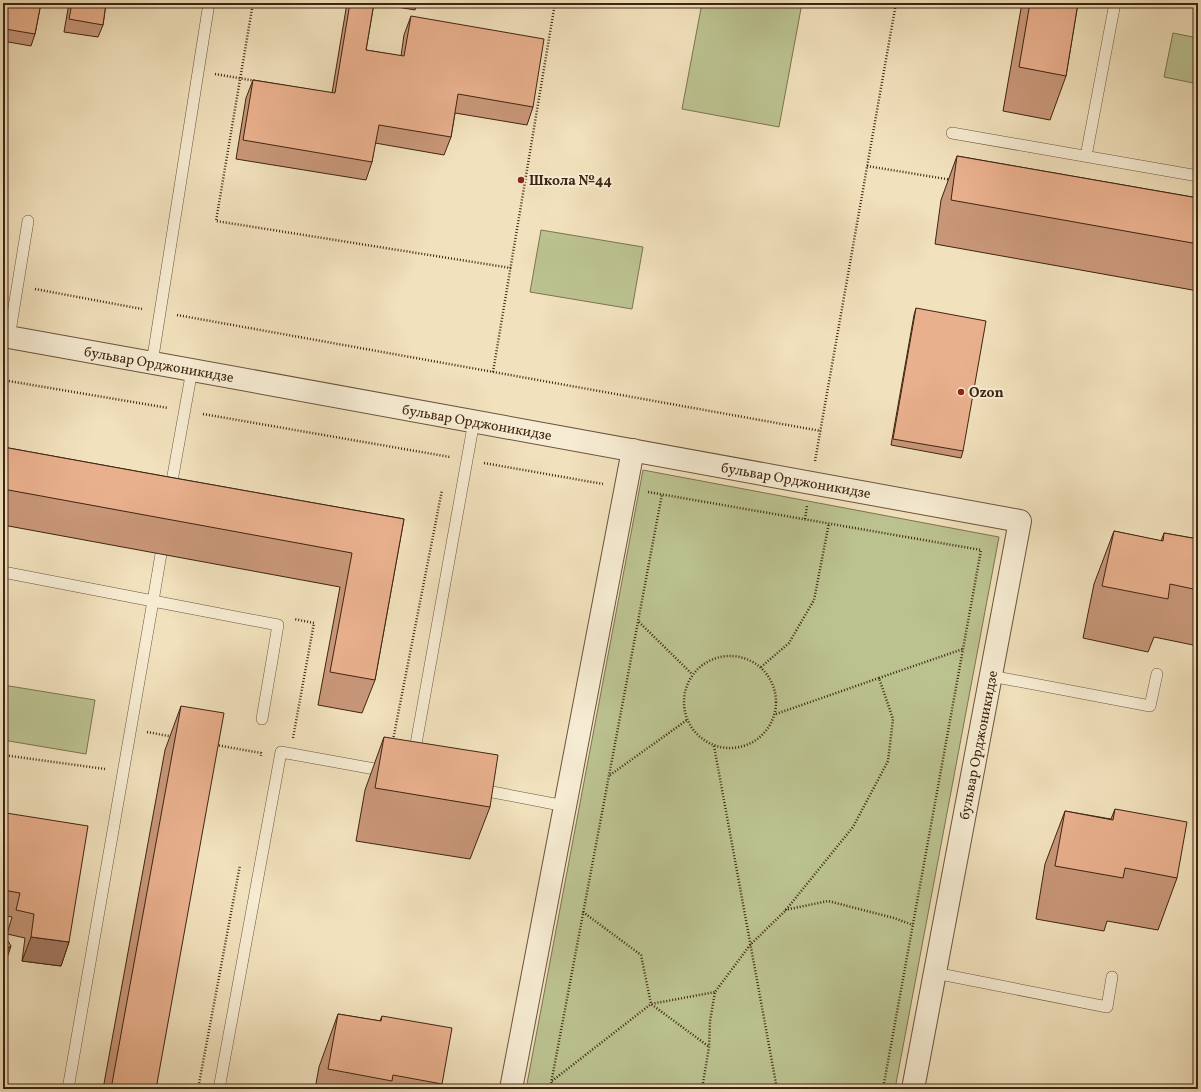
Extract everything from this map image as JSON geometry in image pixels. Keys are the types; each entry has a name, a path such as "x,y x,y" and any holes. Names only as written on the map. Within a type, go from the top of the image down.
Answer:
{"street":[{"name":"бульвар Орджоникидзе","path":"6,337 1020,520 913,1089"},
{"path":"511,1089 632,450"}],"lane":[{"path":"152,363 210,3"},
{"path":"1086,156 1115,3"},
{"path":"952,133 1198,176"},
{"path":"6,337 17,286 28,221"},
{"path":"168,505 192,370"},
{"path":"413,760 474,421"},
{"path":"68,1089 161,554"},
{"path":"3,572 278,625 262,719"},
{"path":"991,676 1150,706 1158,674"},
{"path":"219,1089 281,752 399,774"},
{"path":"469,787 565,806"},
{"path":"935,974 1107,1007 1112,977"}],"path":[{"path":"252,3 216,221 511,268"},
{"path":"493,372 556,3"},
{"path":"805,519 896,3"},
{"path":"211,74 221,74 263,82"},
{"path":"17,286 821,431"},
{"path":"3,380 170,409"},
{"path":"201,414 981,550 883,1089"},
{"path":"550,1089 662,494"},
{"path":"761,667 789,643 814,600 829,523"},
{"path":"638,622 692,674"},
{"path":"776,714 963,649"},
{"path":"733,655 748,659 761,667 770,677 775,688 777,701 776,714 769,728 758,739 745,746 737,748 729,749 714,746 702,740 693,731 687,720 684,704 686,688 692,674 704,663 718,657 733,655"},
{"path":"702,1089 709,1047 710,1021 715,992 750,945 784,911 853,827 888,761 893,719 880,678"},
{"path":"609,775 687,720"},
{"path":"131,729 177,738"},
{"path":"215,744 261,753 260,760"},
{"path":"714,746 777,1089"},
{"path":"3,755 123,772"},
{"path":"198,1089 241,862"},
{"path":"784,911 828,900 894,918 913,926"},
{"path":"584,912 641,954 651,1004 709,1047"},
{"path":"551,1082 651,1004 715,992"}],"green space":[{"path":"702,3 802,3 779,127 682,109"},
{"path":"1173,33 1198,38 1198,84 1164,77"},
{"path":"541,230 643,247 632,309 530,292"},
{"path":"643,470 999,537 895,1089 526,1089"},
{"path":"3,685 95,700 86,754 3,740"}],"building":[{"path":"4,3 41,3 35,34 5,29 3,43"},
{"path":"72,3 106,3 103,25 69,19"},
{"path":"350,3 374,3 366,50 404,56 411,16 544,39 533,107 458,94 451,137 379,125 372,162 243,140 253,80 335,93"},
{"path":"1030,3 1078,3 1066,76 1019,67"},
{"path":"957,156 1198,198 1198,244 951,200"},
{"path":"916,308 986,321 963,451 893,439"},
{"path":"3,447 404,519 375,680 330,672 352,553 3,489"},
{"path":"1114,531 1163,541 1164,533 1198,539 1198,590 1170,584 1168,599 1102,586"},
{"path":"181,706 224,713 156,1089 111,1089"},
{"path":"384,737 498,755 490,807 375,788"},
{"path":"1115,809 1187,822 1177,878 1125,868 1123,878 1055,866 1065,811 1113,820"},
{"path":"6,813 88,826 69,942 31,937 34,914 16,910 20,893 3,890 3,833"},
{"path":"3,933 11,946 3,951"},
{"path":"338,1014 381,1021 382,1016 452,1028 442,1084 393,1075 392,1081 328,1069"}],"place":[{"name":"Школа №44","path":"521,180"},
{"name":"Ozon","path":"961,392"}]}
